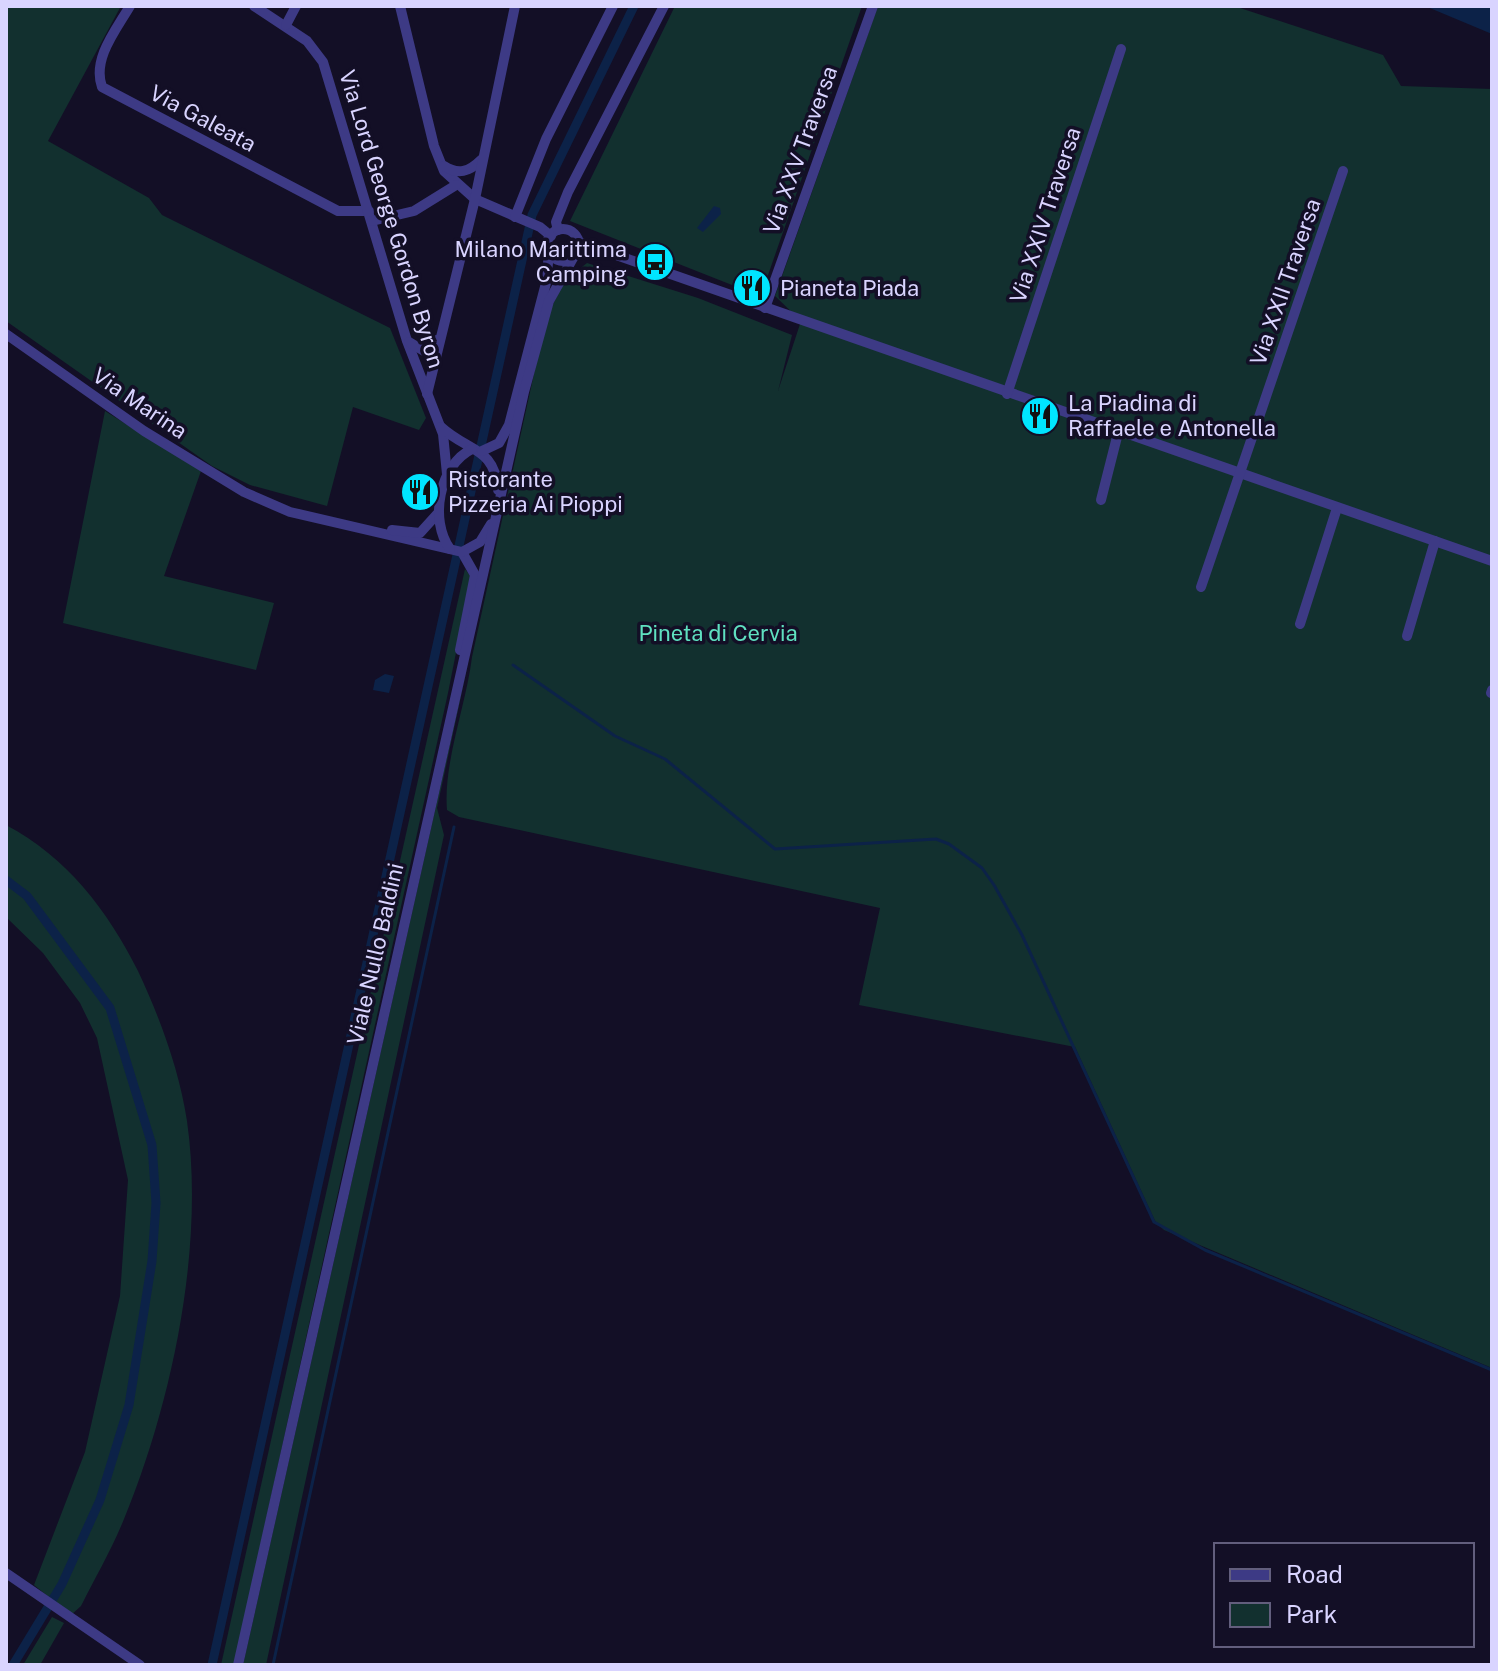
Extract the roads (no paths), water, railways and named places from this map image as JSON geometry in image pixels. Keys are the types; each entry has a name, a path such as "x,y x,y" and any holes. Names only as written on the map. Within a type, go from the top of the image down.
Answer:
{"street":[{"name":"Via Galeata","path":"130,6 102,57 97,74 102,87 338,211 371,216"},
{"name":"Via Lord George Gordon Byron","path":"254,6 307,41 323,62 407,341 440,426 447,474"},
{"path":"286,25 296,6"},
{"path":"400,6 439,163 456,185 475,199 554,233 569,230 577,250"},
{"path":"426,396 475,199 515,6"},
{"path":"517,218 546,139 613,6"},
{"path":"450,549 440,532 439,512 447,474 457,458 505,438 546,283 556,222 568,192 664,6"},
{"name":"Via XXV Traversa","path":"765,308 873,6"},
{"name":"Via XXIV Traversa","path":"1007,394 1121,49"},
{"path":"439,163 459,172 471,169 481,160"},
{"name":"Via XXII Traversa","path":"1201,587 1343,171"},
{"path":"371,216 414,211 456,185"},
{"path":"549,253 563,262 577,250 606,253 1492,561"},
{"name":"Viale Nullo Baldini","path":"238,1665 449,711 549,301 577,250"},
{"name":"Via Marina","path":"6,334 144,431 256,498 290,512 462,552"},
{"path":"407,341 424,351 439,337"},
{"name":"Via Lord George Gordon Byron","path":"440,426 477,450"},
{"path":"1101,500 1118,433"},
{"path":"449,711 475,575 462,552 480,542 499,506 494,467 477,450"},
{"name":"Via Marina","path":"256,498 414,534 425,531 439,512"},
{"path":"1300,624 1337,508"},
{"path":"1407,636 1435,541"},
{"path":"6,1573 140,1665"}],"water":[{"path":"1425,6 1492,6 1492,34"},
{"path":"714,206 720,208 721,214 703,232 697,228"},
{"path":"385,674 394,676 389,693 373,690 375,680"}],"waterway":[{"path":"212,1665 532,215 634,6"},
{"path":"513,665 615,736 665,759 775,849 936,839 949,844 982,868 1022,935 1154,1222 1205,1250 1492,1370"},
{"path":"273,1665 454,827"},
{"path":"6,880 27,896 110,1008 152,1145 156,1203 152,1261 129,1405 100,1500 62,1584 13,1665"}],"place":[{"name":"Milano Marittima Camping","path":"655,262"},
{"name":"Pianeta Piada","path":"752,288"},
{"name":"La Piadina di Raffaele e Antonella","path":"1040,416"},
{"name":"Ristorante Pizzeria Ai Pioppi","path":"420,492"}],"park label":[{"name":"Pineta di Cervia","path":"718,633"}]}
